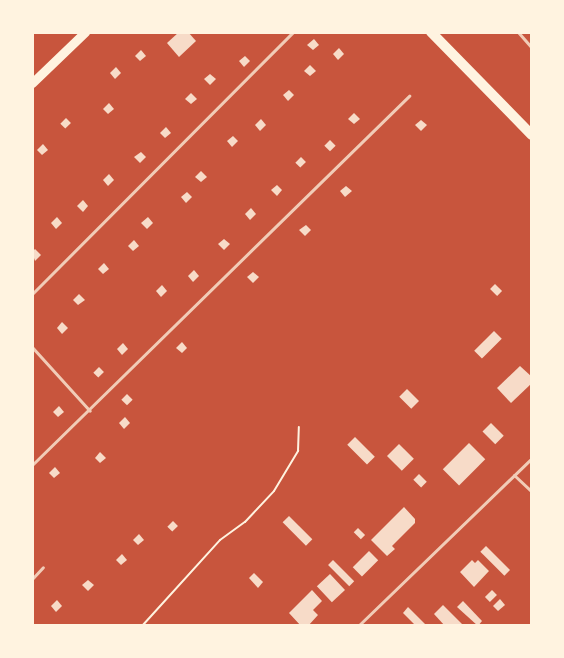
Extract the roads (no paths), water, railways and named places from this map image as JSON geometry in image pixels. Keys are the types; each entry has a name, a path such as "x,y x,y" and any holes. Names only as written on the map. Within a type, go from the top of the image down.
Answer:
{"main road":[{"path":"32,83 85,32"},
{"path":"431,32 532,135"}],"lane":[{"path":"32,294 293,32"},
{"path":"518,32 532,48"},
{"path":"32,465 90,411 409,96"},
{"path":"32,347 90,411"},
{"path":"358,626 532,458"},
{"path":"514,475 532,492"},
{"path":"32,579 43,567"}]}
